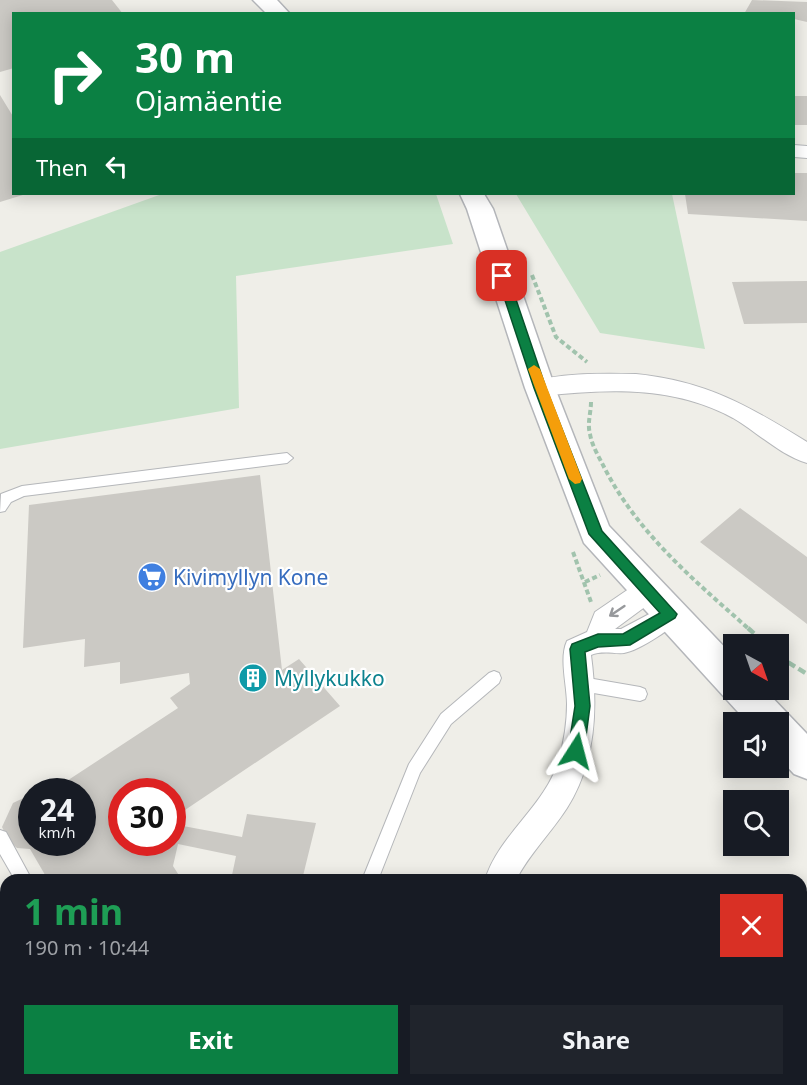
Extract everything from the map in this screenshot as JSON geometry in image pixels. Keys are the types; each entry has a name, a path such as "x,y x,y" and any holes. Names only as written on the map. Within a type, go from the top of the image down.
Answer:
{"street":[{"path":"264,0 278,12"},
{"path":"473,195 480,209 540,388 596,534 723,670"},
{"path":"540,388 589,382 648,382 681,388 729,405 807,454"},
{"path":"502,874 508,860 558,795 576,751 583,706 577,649 648,591"},
{"path":"601,630 625,640 670,614"},
{"path":"750,700 762,712"},
{"path":"789,741 807,760"}],"lane":[{"path":"0,507 6,498 22,491 287,458"},
{"path":"372,874 414,770 446,719 494,678"},
{"path":"582,684 640,694"},
{"path":"0,838 21,874"}],"path":[{"path":"528,265 556,337 587,361 592,414 589,429 603,466 621,500 667,554 755,634"},
{"path":"573,550 601,630"},
{"path":"789,663 807,674"}],"green space":[{"path":"159,195 436,195 453,244 236,276 239,408 0,449 0,252"},
{"path":"517,195 672,195 705,349 600,333"}],"building":[{"path":"0,0 112,0 121,12 12,12 12,69 0,72"},
{"path":"752,0 807,2 807,22 795,19 795,12 745,12"},
{"path":"0,95 12,115 12,195 23,195 0,202"},
{"path":"795,96 807,96 807,125 795,125"},
{"path":"795,173 807,173 807,221 688,214 685,195 795,195"},
{"path":"807,281 807,323 744,324 732,282"},
{"name":"Myllykukko","path":"260,475 282,670 299,659 340,706 186,809 186,778 108,778 108,856 175,856 173,866 178,874 45,874 34,856 96,856 96,778 71,778 178,708 170,698 190,684 189,673 120,684 120,662 84,667 85,639 23,648 29,505"},
{"path":"740,508 807,557 807,624 700,542"},
{"name":"Myllykukko","path":"18,801 18,848 9,841 2,827 13,803"},
{"name":"Myllykukko","path":"247,814 316,823 303,874 232,874 236,856 186,846 186,827 242,837"}],"slow traffic":[{"path":"534,369 575,479"}],"place":[{"name":"Kivimyllyn Kone","path":"152,577"},
{"name":"Myllykukko","path":"253,678"}],"route":[{"path":"502,276 540,388 596,534 670,614 625,640 598,640 577,649 583,706 576,751"}]}
